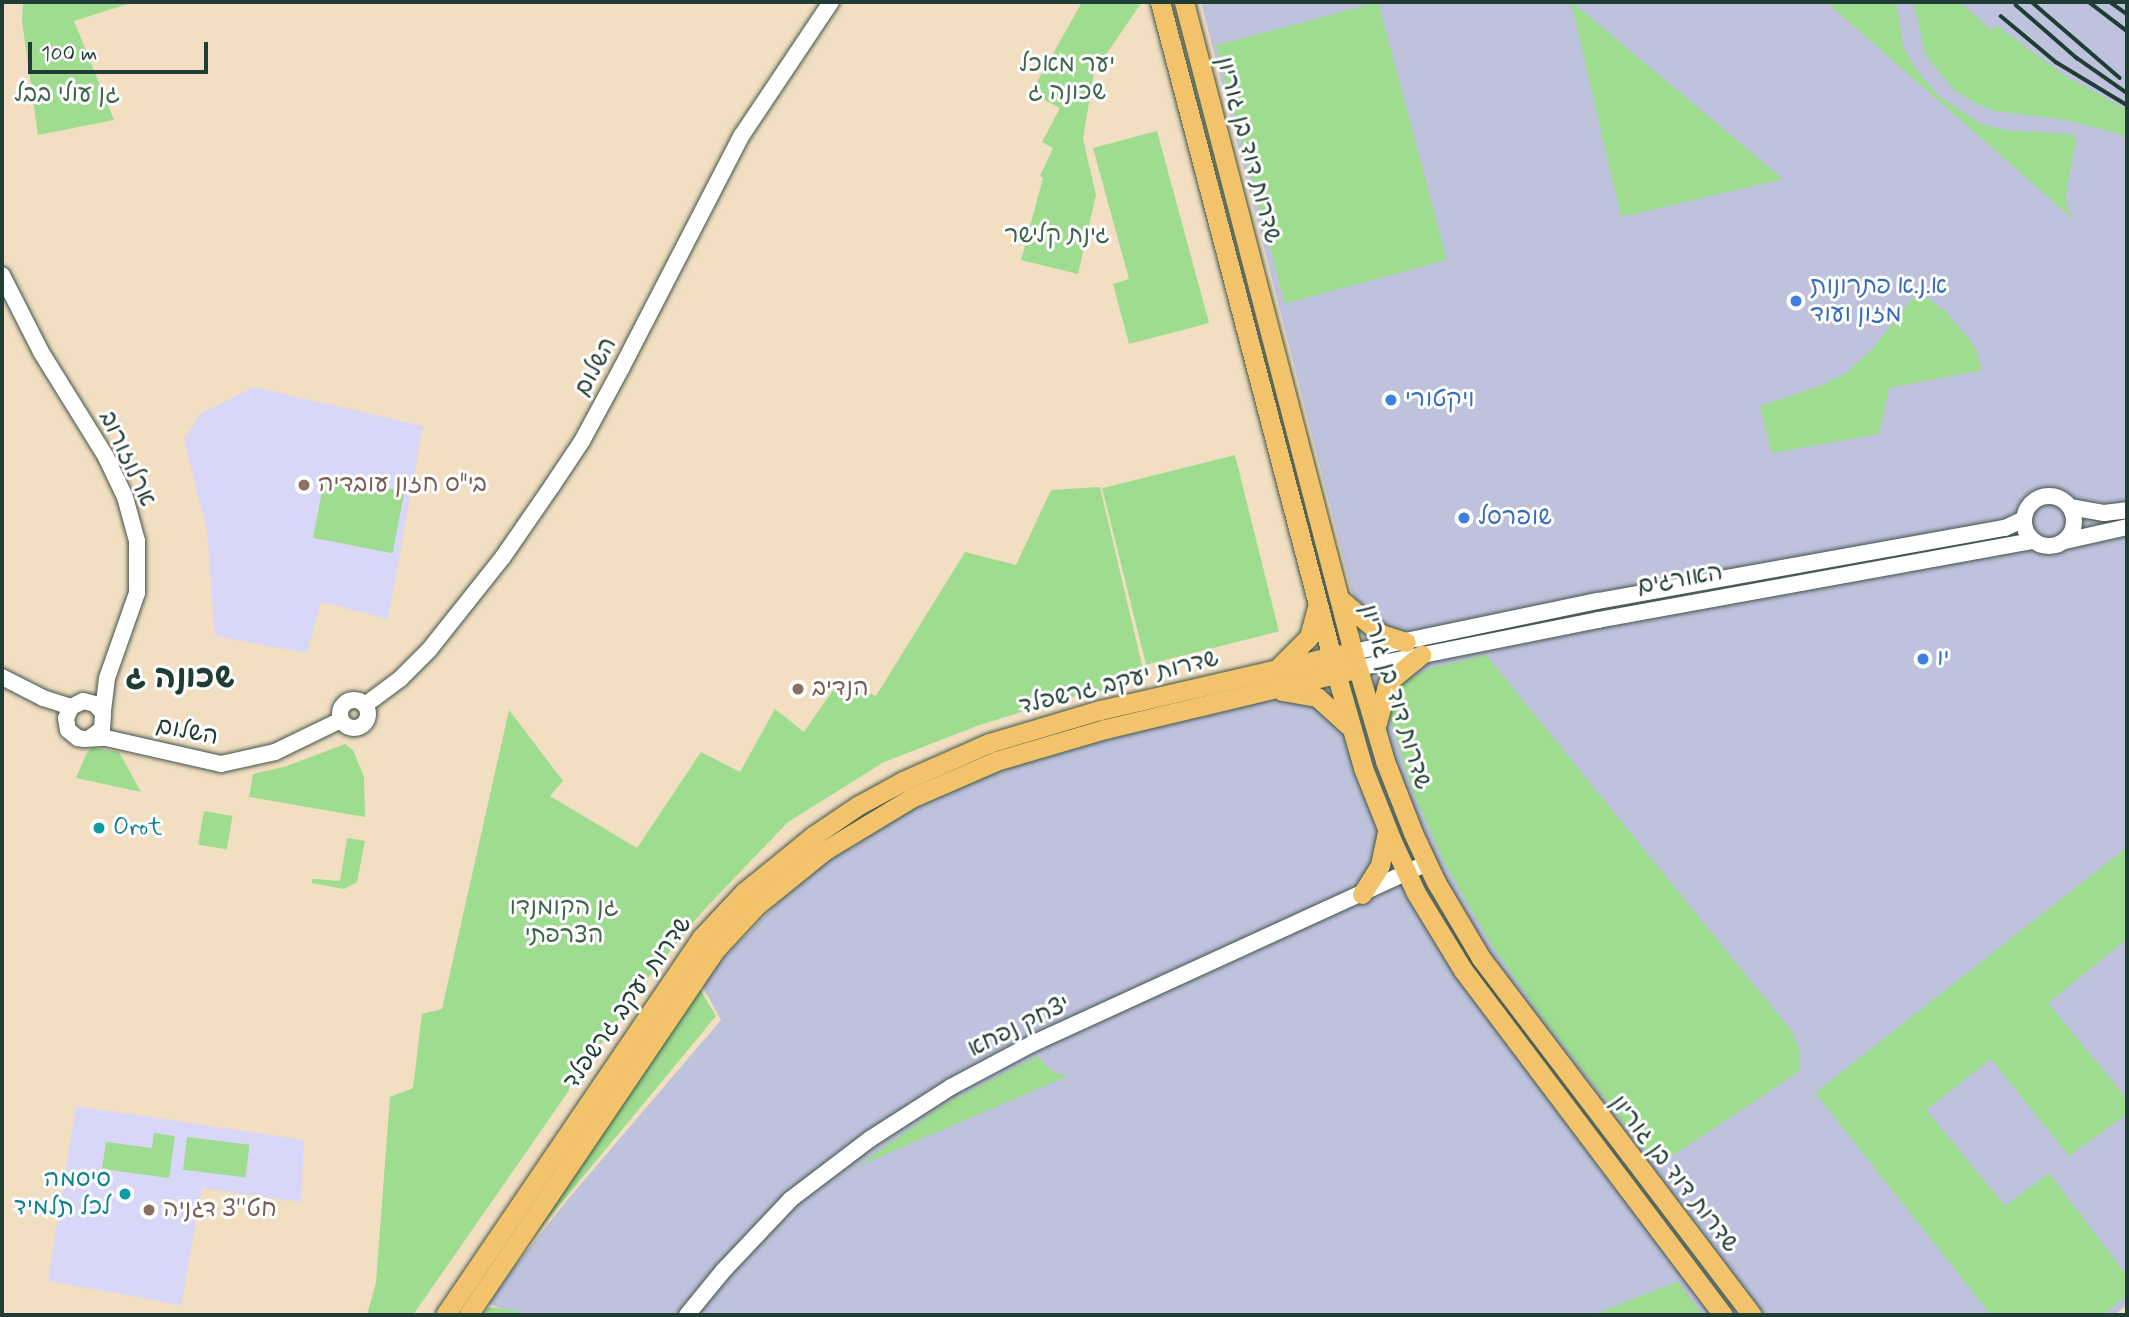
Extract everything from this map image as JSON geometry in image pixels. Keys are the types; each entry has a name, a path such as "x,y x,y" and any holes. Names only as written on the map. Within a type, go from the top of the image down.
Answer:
{"main road":[{"name":"שדרות דוד בן גוריון","path":"1160,2 1317,603 1352,729 1387,831 1437,929 1484,1000 1723,1315"},
{"name":"שדרות דוד בן גוריון","path":"1184,2 1356,660 1376,731 1402,806 1427,863 1456,918 1527,1023 1752,1315"},
{"path":"1340,599 1381,634 1406,642"},
{"path":"1277,669 1309,637 1317,603"},
{"path":"1376,731 1378,710 1388,682 1422,655"},
{"name":"שדרות יעקב גרשפלד","path":"468,1315 697,975 757,905 794,873 869,821 951,779 996,761 1105,729 1267,690 1334,665 1356,660"},
{"name":"שדרות יעקב גרשפלד","path":"445,1315 682,964 744,892 782,859 859,805 943,761 989,743 1100,710 1277,669 1334,665"},
{"path":"1267,690 1302,692 1317,697 1352,729"},
{"path":"1362,894 1380,866 1387,831"}],"street":[{"name":"השלום","path":"90,738 106,738 221,764 275,752 341,720 339,712 346,701 358,700 365,705 400,679 429,650 503,556 559,476 622,367 742,135 822,9 831,2"},
{"name":"ארלוזורוב","path":"2,275 41,352 107,457 132,520 139,560 136,593 107,678 102,697 103,716"},
{"path":"2127,510 2104,513 2070,507 2059,498 2044,496 2031,504 2024,519 2025,527 2033,541 2049,546 2127,527"},
{"path":"2065,541 2074,528 2070,507"},
{"name":"האורגים","path":"1356,660 1406,642 1598,601 2005,528 2024,519"},
{"name":"האורגים","path":"1356,660 1422,655 1598,620 2033,541"},
{"path":"2,677 54,708 72,734 90,738 102,729 103,716 95,704 77,704 30,692"},
{"name":"ארלוזורוב","path":"77,704 96,695 107,678"},
{"path":"66,724 77,704"},
{"name":"השלום","path":"103,716 115,730 200,751 237,754 275,752"},
{"name":"יצחק נפחא","path":"687,1315 723,1271 791,1199 870,1139 951,1087 1032,1044 1427,863"}],"shaded area":[{"path":"1201,2 2127,2 2127,1305 2114,1315 519,1315 486,1303 569,1198 721,1020 700,982 782,898 833,856 893,818 1009,765 1216,711 1374,678"},
{"name":"בי\"ס חזון עובדיה","path":"254,387 423,426 388,619 321,602 307,653 215,636 207,530 184,440 201,413"},
{"path":"76,1106 304,1140 301,1202 202,1188 181,1305 48,1281"}],"green space":[{"name":"גן עולי בבל","path":"23,2 134,2 74,21 114,120 38,135 22,21"},
{"name":"יער מאכל שכונה ג","path":"1082,2 1142,2 1094,72 1083,139 1096,195 1078,274 1021,260 1043,178 1040,176 1053,148 1042,142 1060,108 1031,93"},
{"path":"1378,2 1447,260 1285,303 1216,45"},
{"path":"1572,2 1783,179 1621,217"},
{"path":"1826,2 1896,2 1903,45 1913,66 1939,96 1981,124 2005,130 2070,134 2076,139 2066,195 2067,208 2074,220"},
{"path":"1913,2 1960,2 1992,31 1996,25 2064,75 2127,110 2127,136 2067,120 1994,111 1973,102 1953,89 1926,56"},
{"path":"1157,131 1209,323 1129,344 1113,284 1129,279 1093,148"},
{"path":"1913,297 1929,299 1945,311 1974,345 1982,370 1889,388 1879,434 1772,453 1760,406 1820,386 1846,373 1873,348"},
{"path":"1235,455 1279,632 1146,665 1102,488"},
{"path":"325,476 405,491 392,553 313,538"},
{"name":"גן הקומנדו הצרפתי","path":"1100,487 1146,682 1062,699 977,726 884,762 788,822 702,912 643,984 413,1315 367,1315 376,1283 390,1097 413,1088 422,1014 442,1009 509,710 563,781 550,796 637,848 701,752 740,772 775,709 804,732 840,680 876,696 965,552 1016,565 1051,490"},
{"path":"1486,655 1793,1033 1800,1053 1800,1071 1663,1162 1650,1158 1542,1017 1489,941 1444,862 1411,787 1389,715 1400,685 1427,669"},
{"path":"345,744 353,750 364,777 365,817 249,797 253,774 287,766"},
{"path":"92,748 119,752 141,792 76,778 87,752"},
{"path":"204,811 233,816 227,850 198,844"},
{"path":"347,838 365,841 357,882 344,889 312,883 312,879 340,881"},
{"path":"2127,847 2127,939 2048,1003 2127,1099 2127,1114 2069,1156 1991,1059 1926,1110 2005,1206 2049,1173 2127,1276 2127,1295 2103,1315 1991,1315 1815,1093"},
{"path":"700,989 716,1016 510,1265"},
{"path":"1037,1056 1053,1072 1068,1076 858,1166 945,1104"},
{"path":"154,1133 175,1136 169,1178 102,1169 106,1142 152,1148"},
{"path":"187,1137 250,1145 246,1177 183,1170"},
{"path":"1677,1282 1703,1315 1592,1315"},
{"path":"489,1307 519,1311 518,1315 483,1315"}],"railway":[{"path":"2032,2 2120,78"},
{"path":"2089,2 2127,31"},
{"path":"2110,2 2127,14"},
{"path":"2016,5 2077,58 2127,93"},
{"path":"2001,16 2056,62 2127,105"}],"place":[{"name":"א.נ.א פתרונות מזון ועוד","path":"1796,301"},
{"name":"ויקטורי","path":"1391,400"},
{"name":"בי\"ס חזון עובדיה","path":"304,485"},
{"name":"שופרסל","path":"1464,518"},
{"name":"יו","path":"1923,659"},
{"name":"הנדיב","path":"798,689"},
{"name":"Orot","path":"99,828"},
{"name":"סיסמה לכל תלמיד","path":"125,1194"},
{"name":"חט''צ דגניה","path":"149,1210"}],"district":[{"name":"שכונה ג","path":"180,678"}],"park label":[{"name":"גינת קלישר","path":"1057,236"}]}
